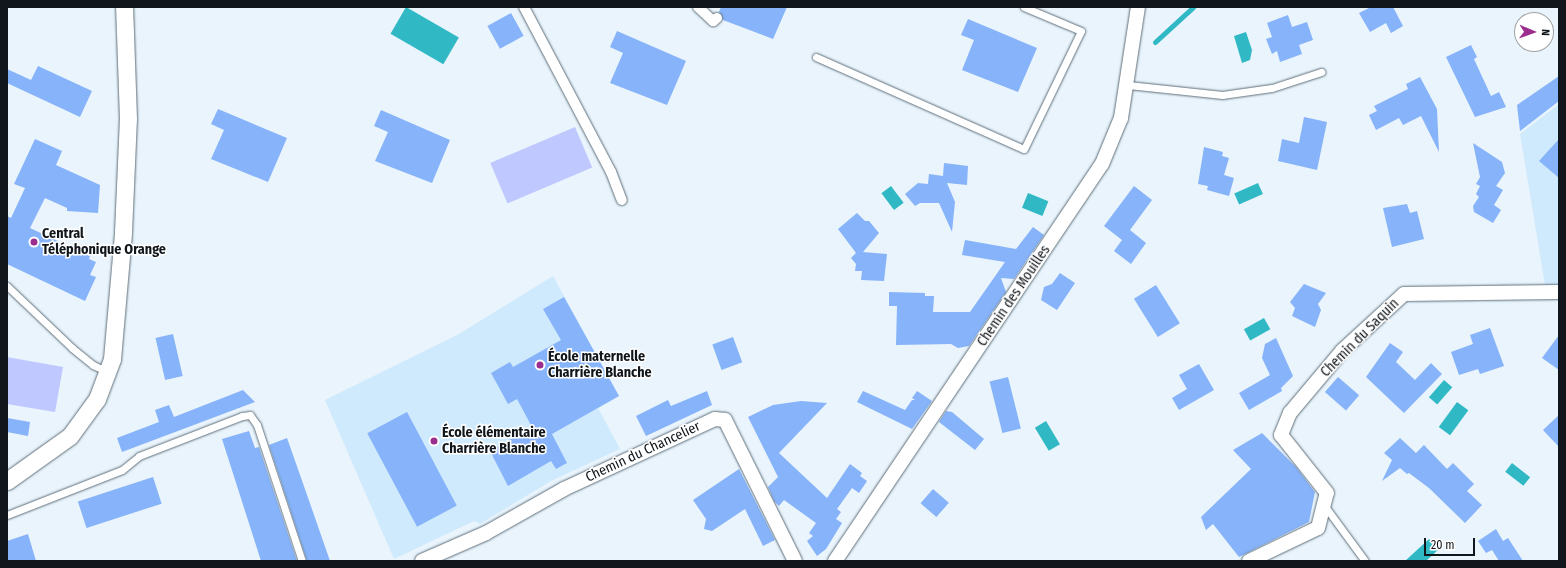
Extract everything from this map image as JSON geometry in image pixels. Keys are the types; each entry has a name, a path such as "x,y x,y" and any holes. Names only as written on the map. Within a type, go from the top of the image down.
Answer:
{"street":[{"path":"7,481 70,436 97,398 108,372 115,342 127,147 124,7"},
{"path":"524,7 611,172 622,200"},
{"path":"698,7 713,21 717,18"},
{"name":"Chemin des Mouilles","path":"835,561 1015,297 1017,289 1086,191 1110,149 1121,118 1128,85 1138,7"},
{"name":"Chemin du Saquin","path":"1249,561 1318,528 1327,493 1281,435 1290,413 1342,351 1404,294 1559,292"},
{"name":"Chemin du Chancelier","path":"422,561 486,533 564,489 715,419 725,420 795,561"}],"lane":[{"path":"816,57 1024,149 1080,31 1024,7"},
{"path":"1128,85 1222,95 1272,88 1321,72"},
{"path":"7,286 72,348 93,365 108,372"},
{"path":"7,515 122,470 138,456 242,416 250,415 257,425 302,561"},
{"path":"1324,505 1365,561"}],"shaded area":[{"path":"406,7 459,38 443,64 390,34"},
{"path":"1246,32 1252,50 1250,60 1242,63 1234,36"},
{"path":"1559,104 1559,285 1545,285 1520,134"},
{"path":"575,127 592,168 508,203 490,163"},
{"path":"1258,183 1263,194 1239,205 1234,194"},
{"path":"891,186 904,203 894,210 881,193"},
{"path":"1028,193 1048,201 1042,216 1022,208"},
{"name":"École élémentaire Charrière Blanche","path":"553,276 619,396 598,408 620,449 551,481 480,524 474,521 394,559 325,400 459,334"},
{"path":"1264,318 1270,329 1250,341 1244,329"},
{"path":"7,357 63,367 55,412 7,404"},
{"path":"1444,380 1452,387 1437,405 1429,397"},
{"path":"1457,402 1468,410 1450,435 1439,427"},
{"path":"1046,421 1060,444 1049,451 1035,428"},
{"path":"1512,463 1530,477 1523,486 1505,472"},
{"path":"1429,539 1439,549 1426,561 1405,561"}],"building":[{"path":"721,7 787,7 773,39 723,20 719,12"},
{"path":"1371,7 1393,7 1403,26 1391,33 1386,23 1370,32 1359,13"},
{"path":"511,13 524,36 500,49 487,26"},
{"path":"1288,15 1292,27 1307,22 1313,40 1299,45 1302,54 1280,62 1277,51 1272,54 1266,39 1272,37 1267,23"},
{"path":"968,19 1037,48 1018,92 962,70 974,40 961,35"},
{"path":"617,31 686,61 667,105 610,83 623,53 610,47"},
{"path":"1471,45 1477,57 1474,59 1491,96 1499,92 1506,107 1475,117 1446,57"},
{"path":"38,66 92,91 80,117 7,83 7,69 31,80"},
{"path":"1559,76 1559,101 1520,131 1517,105"},
{"path":"1420,77 1437,109 1439,152 1421,116 1403,125 1399,118 1376,130 1369,115 1377,111 1374,106 1408,89 1406,84"},
{"path":"218,109 287,138 268,182 211,159 224,130 211,124"},
{"path":"381,110 450,140 432,183 375,161 388,132 374,126"},
{"path":"1304,117 1327,122 1317,170 1278,161 1282,139 1299,143"},
{"path":"35,139 62,151 56,165 100,185 98,213 67,211 67,208 45,198 30,228 90,256 89,259 96,262 90,275 96,277 85,301 7,264 7,216 11,218 25,188 14,184"},
{"path":"1559,139 1559,178 1539,161"},
{"path":"1473,143 1502,162 1505,173 1496,186 1503,190 1494,205 1501,210 1493,223 1474,212 1473,206 1479,197 1476,194 1480,186 1476,184 1480,177"},
{"path":"1204,147 1223,152 1222,156 1229,158 1224,175 1234,178 1229,196 1207,190 1208,186 1198,184"},
{"path":"944,163 968,166 967,185 947,183 955,202 952,232 939,203 920,203 915,206 905,194 918,183 928,184 929,174 943,176"},
{"path":"1134,186 1152,200 1130,230 1146,243 1131,264 1114,251 1122,240 1104,226"},
{"path":"1407,204 1410,213 1417,211 1424,239 1392,247 1383,208"},
{"path":"857,213 865,221 869,221 879,233 863,252 887,254 884,281 861,280 862,271 855,271 856,264 851,258 856,253 838,229"},
{"path":"1033,227 1044,235 1014,279 1001,278 1006,292 969,346 958,348 951,344 896,345 897,306 889,306 889,292 925,293 925,296 934,296 933,312 970,312 1005,262 962,255 965,240 1016,249"},
{"path":"1060,273 1075,283 1057,310 1041,300 1044,287 1052,284"},
{"path":"1304,284 1326,293 1318,304 1321,310 1315,327 1292,316 1295,308 1290,302"},
{"path":"1156,285 1180,323 1158,337 1134,299"},
{"path":"564,297 619,396 552,434 567,463 556,469 551,461 508,486 490,451 532,427 517,399 508,404 491,373 510,362 513,367 561,340 543,309"},
{"path":"1490,328 1504,366 1480,374 1478,369 1459,375 1451,352 1473,344 1470,335"},
{"path":"173,334 183,376 165,380 155,338"},
{"path":"1559,335 1559,370 1542,358"},
{"path":"733,337 742,362 722,370 712,345"},
{"path":"1276,338 1293,376 1281,388 1282,391 1249,410 1239,393 1270,375 1262,358 1265,344"},
{"path":"1390,343 1403,352 1396,362 1415,380 1431,363 1442,374 1404,413 1366,377"},
{"path":"1199,364 1214,390 1179,410 1172,398 1187,389 1179,375"},
{"path":"1008,377 1021,428 1002,433 990,382"},
{"path":"1338,377 1359,395 1346,410 1325,392"},
{"path":"243,390 255,402 122,452 117,438 159,422 155,410 169,405 174,417"},
{"path":"707,391 712,405 646,436 636,416 668,400 671,406"},
{"path":"863,391 905,410 912,400 915,400 912,398 917,391 932,401 912,429 857,402"},
{"path":"801,401 827,403 779,453 827,498 850,464 862,473 860,476 867,481 859,493 852,488 837,509 841,512 836,519 842,523 826,549 817,556 807,541 813,536 809,533 816,523 784,500 779,506 774,501 768,487 778,477 748,417 773,405"},
{"path":"946,411 952,412 984,439 975,450 939,422"},
{"path":"407,412 457,506 417,527 367,433"},
{"path":"1559,415 1559,447 1543,430"},
{"path":"7,418 30,422 28,436 7,432"},
{"path":"249,431 255,448 259,447 297,561 261,561 222,439"},
{"path":"1262,433 1296,467 1315,492 1309,522 1239,557 1213,524 1206,530 1201,517 1251,469 1233,450"},
{"path":"287,438 330,561 307,561 269,445"},
{"path":"1400,438 1416,453 1424,445 1447,469 1453,463 1474,484 1467,491 1482,505 1465,523 1429,488 1400,468 1382,481 1392,460 1384,453"},
{"path":"739,469 775,540 763,546 745,509 712,531 704,529 706,519 693,500"},
{"path":"153,477 162,504 87,528 78,501"},
{"path":"933,489 949,503 936,517 921,503"},
{"path":"1496,529 1503,541 1508,538 1523,561 1499,561 1492,550 1486,553 1478,541"},
{"path":"28,534 36,561 7,561 7,541"}],"waterway":[{"path":"1155,42 1193,7"}],"place":[{"name":"Central Téléphonique Orange","path":"34,242"},
{"name":"École maternelle Charrière Blanche","path":"540,365"},
{"name":"École élémentaire Charrière Blanche","path":"434,441"}]}
